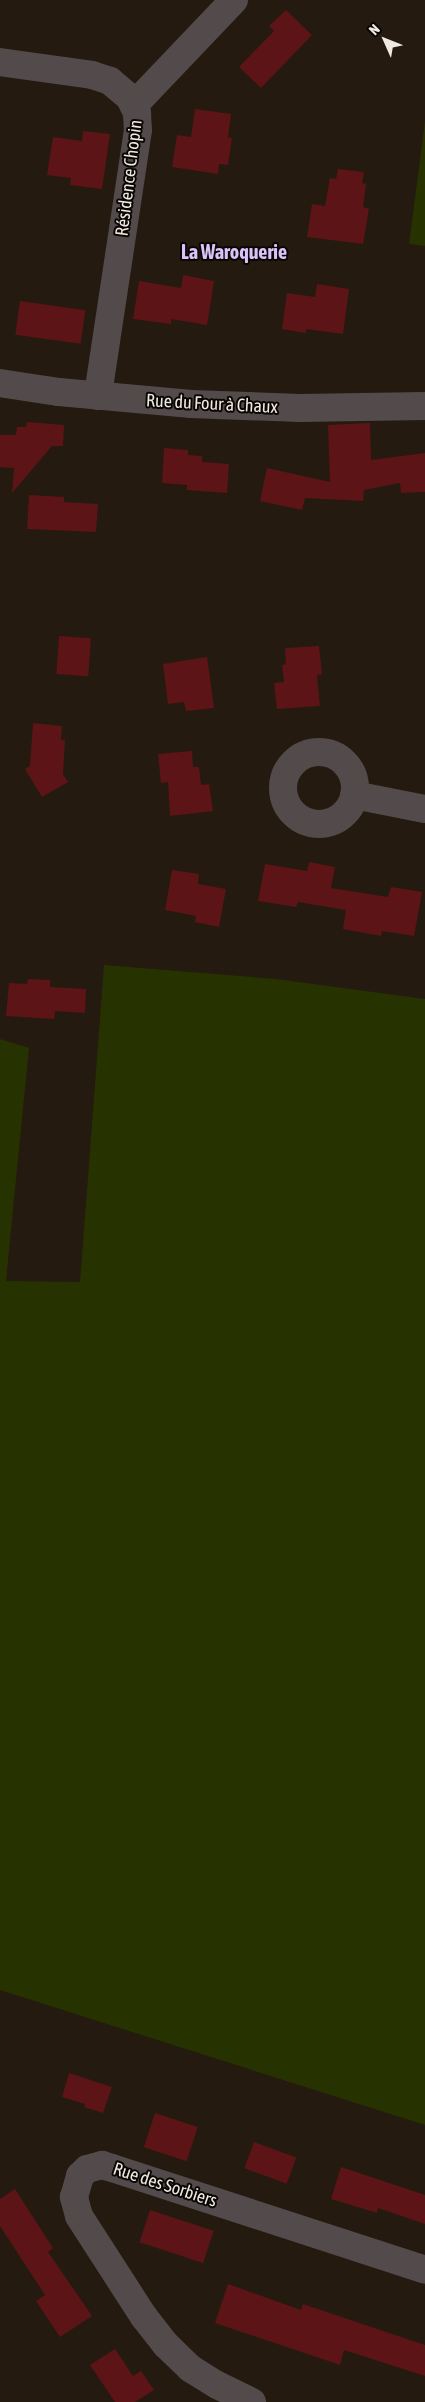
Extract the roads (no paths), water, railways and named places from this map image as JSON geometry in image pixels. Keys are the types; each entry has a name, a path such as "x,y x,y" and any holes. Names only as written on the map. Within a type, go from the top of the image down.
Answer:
{"street":[{"path":"134,104 234,0"},
{"name":"Résidence Chopin","path":"0,62 101,78 117,86 134,104 137,113 138,130 98,396"},
{"name":"Rue du Four à Chaux","path":"0,383 98,396 191,404 280,408 425,406"},
{"path":"354,795 425,809"},
{"name":"Rue des Sorbiers","path":"252,2402 190,2368 166,2345 144,2317 79,2216 74,2197 80,2176 86,2169 102,2165 425,2270"}],"district":[{"name":"La Waroquerie","path":"234,251"}]}
